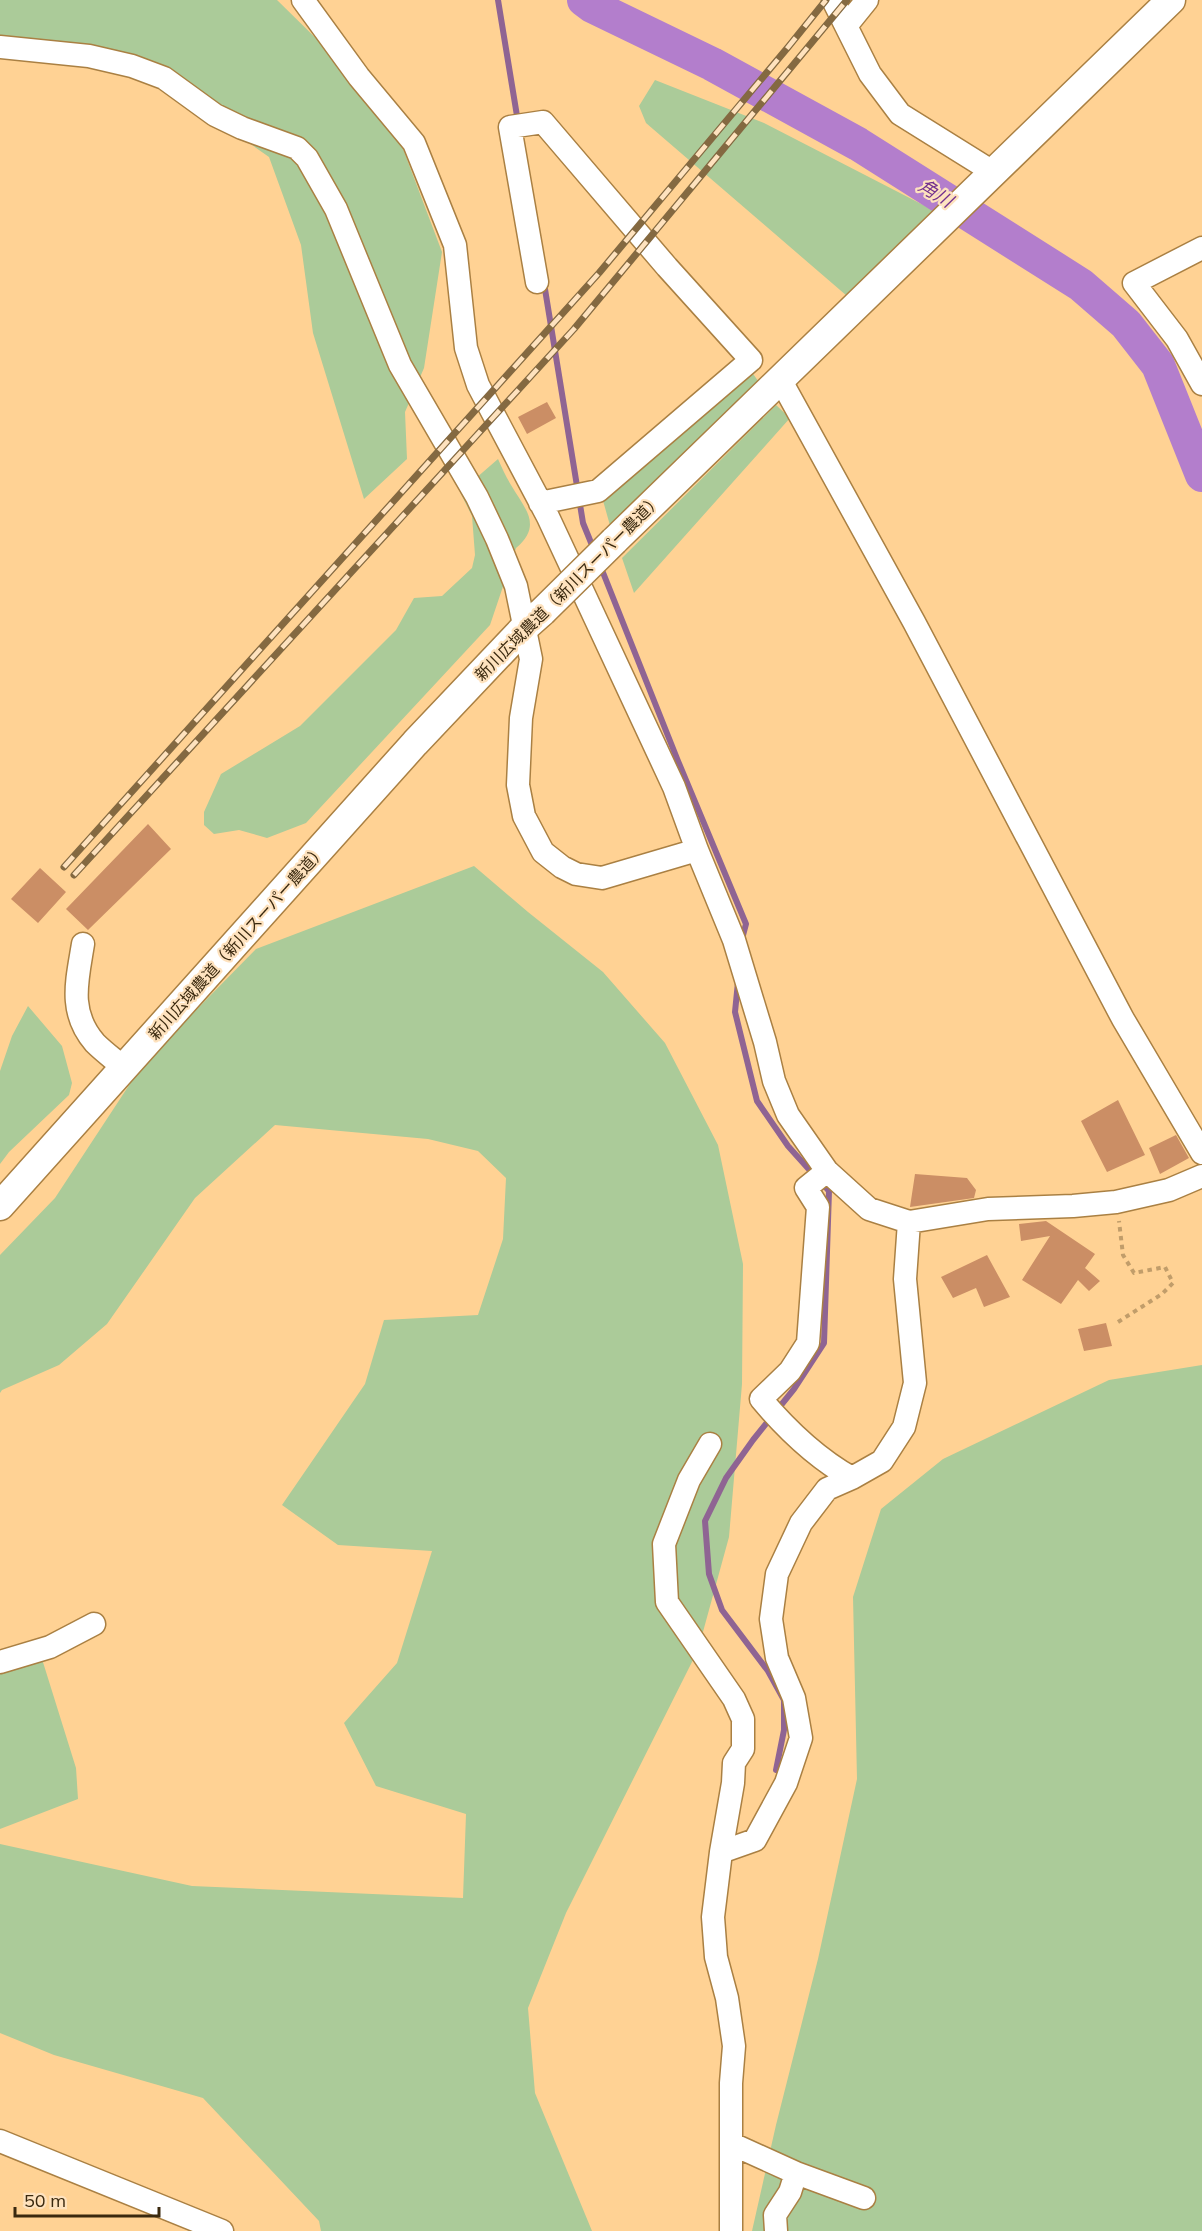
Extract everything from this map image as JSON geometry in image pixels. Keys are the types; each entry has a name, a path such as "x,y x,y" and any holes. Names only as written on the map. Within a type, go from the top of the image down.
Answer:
{"street":[{"path":"303,0 359,77 414,143 455,245 466,348 478,385 540,503 674,787 734,940 765,1042 774,1081 788,1115 826,1172 869,1209 909,1222 988,1209 1116,1202 1169,1190 1202,1176"},
{"path":"833,0 870,74 900,114 988,177"},
{"path":"846,26 867,0"},
{"name":"新川広域農道（新川スーパー農道）","path":"0,1206 415,742 533,620 1171,0"},
{"path":"0,47 89,56 132,66 164,78 215,115 242,128 297,148 307,158 336,209 400,365 477,497 533,620 531,659 521,717 518,785 524,816 543,852 562,867 576,874 602,878 697,850"},
{"path":"537,282 521,126 543,122 667,267 752,360 598,491 540,503"},
{"path":"1202,248 1134,283 1177,339 1202,384"},
{"path":"780,379 920,632 1123,1019 1202,1153"},
{"path":"83,944 76,987 77,1013 95,1042 124,1068"},
{"path":"826,1172 806,1188 818,1207 808,1342 790,1371 761,1399 782,1424 827,1464 852,1478"},
{"path":"721,1852 755,1840 786,1783 801,1738 794,1698 777,1658 771,1619 777,1574 801,1523 827,1488 852,1478 882,1461 904,1427 915,1383 905,1279 909,1222"},
{"path":"710,1444 689,1480 664,1544 667,1602 734,1699 743,1719 743,1749 734,1763 713,1917 716,1957 727,1998 734,2046 730,2083 732,2231"},
{"path":"0,1662 50,1647 94,1624"},
{"path":"0,2141 179,2224 222,2231"},
{"path":"732,2144 796,2173 864,2198"},
{"path":"776,2231 775,2216 790,2192 796,2173"}],"path":[{"path":"1116,1202 1123,1255 1134,1273 1165,1267 1173,1282 1162,1294 1118,1322"}],"green space":[{"path":"0,0 277,0 388,109 442,252 424,368 405,412 407,459 364,499 313,333 301,245 269,157 178,93 42,43 0,40"},
{"path":"655,80 764,123 933,210 847,296 646,123 639,106"},
{"path":"751,371 761,385 611,529 602,497"},
{"path":"776,405 790,418 634,593 622,558"},
{"path":"498,459 507,479 526,509 530,524 529,532 516,548 490,625 306,823 267,838 239,830 214,834 204,825 204,812 221,774 300,726 396,630 414,598 442,596 472,568 475,555 472,516 460,492"},
{"path":"474,866 603,972 665,1043 718,1145 743,1264 742,1384 729,1537 698,1650 566,1913 528,2008 535,2093 592,2231 321,2231 319,2221 203,2098 54,2055 0,2033 0,1844 192,1886 463,1898 466,1814 376,1786 344,1723 397,1663 432,1551 338,1545 282,1505 365,1384 384,1320 478,1315 503,1239 506,1178 478,1151 428,1139 275,1125 195,1198 107,1324 59,1365 2,1390 0,1393 0,1255 55,1198 143,1064 256,949"},
{"path":"28,1006 62,1046 72,1083 69,1095 9,1152 0,1164 0,1071 12,1036"},
{"path":"1202,1365 1202,2231 752,2231 818,1959 857,1779 853,1597 881,1509 943,1459 1109,1380"},
{"path":"42,1659 76,1768 78,1799 0,1829 0,1669"}],"building":[{"path":"547,402 556,418 527,434 518,417"},
{"path":"148,824 171,849 88,930 66,909"},
{"path":"40,868 66,892 38,923 11,899"},
{"path":"1118,1100 1145,1155 1107,1172 1081,1121"},
{"path":"1176,1135 1189,1158 1160,1174 1149,1148"},
{"path":"915,1174 967,1178 976,1190 974,1198 910,1207"},
{"path":"1046,1221 1095,1254 1085,1268 1100,1281 1089,1291 1078,1280 1061,1304 1022,1280 1050,1236 1021,1241 1019,1224"},
{"path":"987,1255 1010,1297 984,1307 976,1288 953,1298 941,1277"},
{"path":"1106,1323 1112,1346 1084,1351 1078,1329"}],"waterway":[{"path":"498,0 518,122"},
{"name":"角川","path":"584,0 712,64 858,144 1081,285 1126,324 1158,365 1202,475"},
{"path":"544,283 583,523 594,550"},
{"path":"600,565 746,924 742,939"},
{"path":"738,982 735,1012 757,1101 788,1146 814,1175"},
{"path":"776,1770 784,1730 784,1700 768,1671 722,1610 709,1574 705,1521 726,1478 794,1389 824,1343 829,1191 821,1182"}],"railway":[{"path":"64,867 599,273 826,0"},
{"path":"74,875 574,329 847,0"}]}
